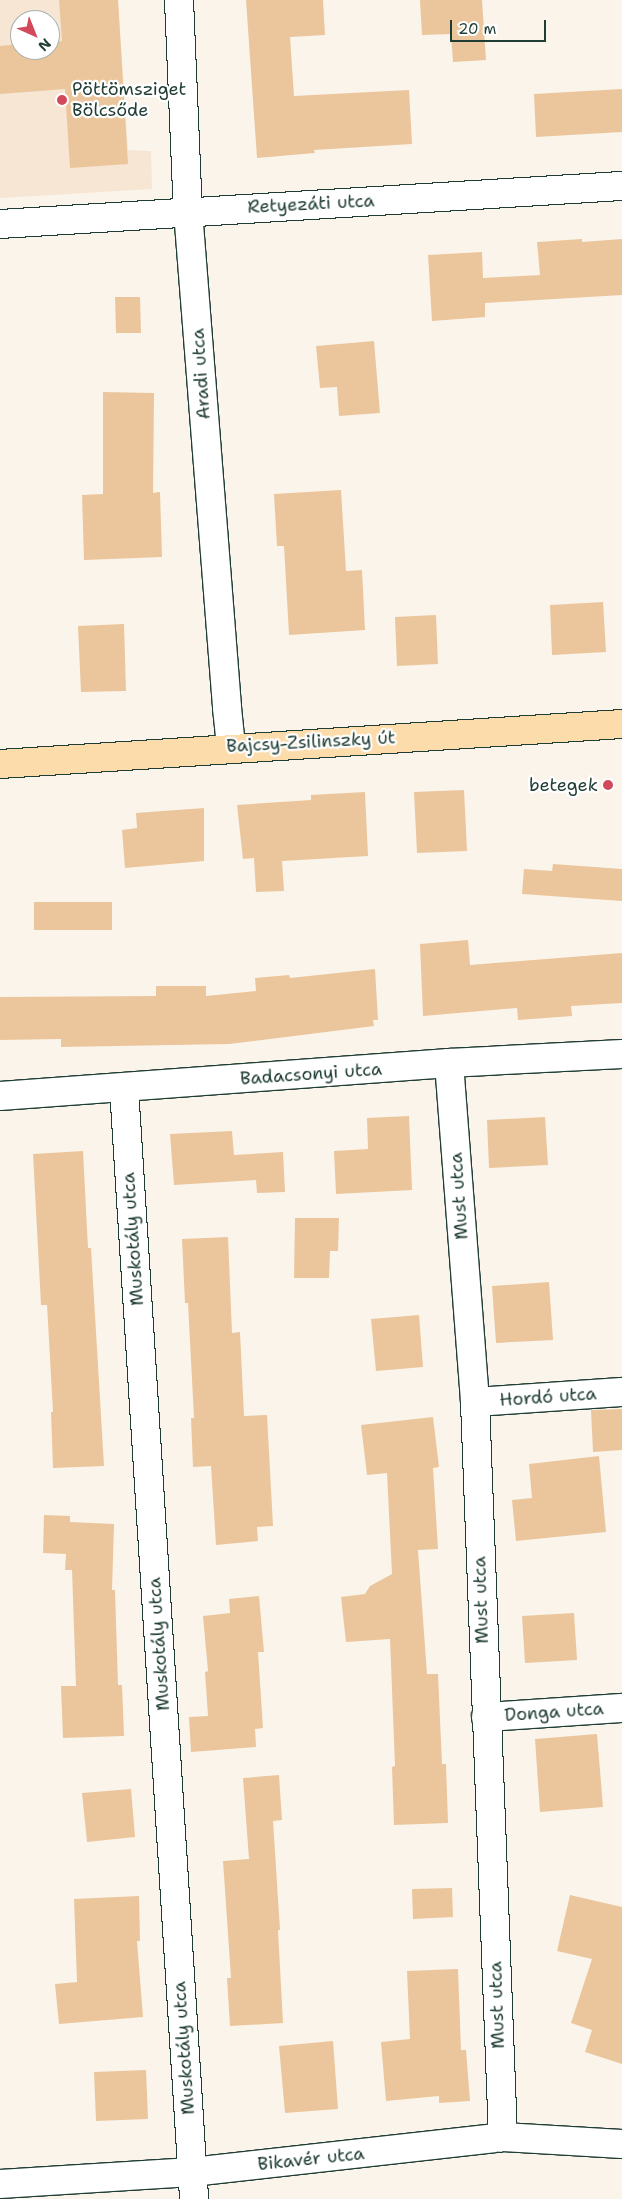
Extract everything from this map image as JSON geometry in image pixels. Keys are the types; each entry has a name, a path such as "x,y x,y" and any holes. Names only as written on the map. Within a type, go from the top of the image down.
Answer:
{"main road":[{"name":"Bajcsy-Zsilinszky út","path":"0,764 232,747 622,724"}],"street":[{"name":"Aradi utca","path":"179,0 188,211 226,708 232,747"},
{"name":"Retyezáti utca","path":"0,224 188,211 622,186"},
{"name":"Badacsonyi utca","path":"0,1096 449,1063 622,1054"},
{"name":"Must utca","path":"449,1063 475,1402 503,2137"},
{"name":"Muskotály utca","path":"124,1088 193,2186"},
{"name":"Hordó utca","path":"475,1402 622,1392"},
{"name":"Donga utca","path":"486,1717 622,1708"},
{"name":"Bikavér utca","path":"0,2184 193,2186 503,2137 622,2144"}],"shaded area":[{"name":"Pöttömsziget Bölcsőde","path":"0,0 118,0 128,150 151,151 152,189 0,198"}],"building":[{"path":"59,0 118,0 128,164 70,168 65,89 0,94 0,46 10,45 10,60 60,60 60,41 62,41"},
{"path":"246,0 323,0 325,35 290,37 294,96 409,90 412,144 314,150 315,153 257,158"},
{"path":"420,0 482,0 486,60 453,62 451,34 422,35"},
{"path":"622,89 622,132 536,137 534,94"},
{"path":"582,239 582,242 622,239 622,295 485,303 485,317 432,321 428,255 482,252 483,278 540,275 537,242"},
{"path":"115,297 140,297 141,333 116,333"},
{"path":"374,341 380,413 339,416 337,387 320,388 316,346"},
{"path":"103,392 154,393 153,493 160,492 162,557 84,560 82,495 103,494"},
{"path":"341,490 346,571 362,570 365,630 289,635 284,546 277,546 274,494"},
{"path":"603,602 606,652 552,655 550,605"},
{"path":"436,615 438,664 397,666 395,617"},
{"path":"124,624 126,691 81,692 78,626"},
{"path":"464,790 467,851 417,853 414,792"},
{"path":"365,792 368,856 282,861 284,891 256,892 254,858 243,859 237,805 311,800 311,795"},
{"path":"204,808 204,861 125,868 122,830 137,828 136,813"},
{"path":"553,864 622,869 622,901 522,894 524,869 552,871"},
{"path":"34,902 112,902 112,930 34,930"},
{"path":"468,940 470,965 622,953 622,1003 571,1006 572,1016 518,1020 517,1008 423,1016 420,944"},
{"path":"375,969 378,1020 373,1020 374,1026 229,1044 61,1047 61,1039 0,1040 0,997 156,996 156,986 206,986 206,996 256,991 255,978 289,975 290,978"},
{"path":"409,1116 412,1190 336,1194 334,1151 368,1149 367,1118"},
{"path":"545,1117 548,1165 489,1168 487,1120"},
{"path":"232,1131 234,1155 283,1152 285,1192 257,1193 256,1180 174,1185 170,1134"},
{"path":"83,1151 88,1248 91,1248 104,1466 53,1468 51,1412 53,1412 47,1305 41,1305 33,1154"},
{"path":"295,1218 339,1218 338,1251 330,1251 329,1278 294,1278"},
{"path":"228,1237 232,1333 240,1332 244,1416 267,1415 273,1526 257,1527 258,1541 216,1545 211,1466 193,1467 191,1418 194,1418 188,1303 185,1303 182,1239"},
{"path":"549,1282 553,1340 496,1343 492,1286"},
{"path":"419,1315 423,1367 376,1371 371,1319"},
{"path":"622,1409 622,1450 593,1452 591,1410"},
{"path":"433,1417 439,1467 433,1468 438,1549 418,1550 427,1674 438,1674 442,1764 446,1764 448,1823 394,1825 392,1767 395,1766 390,1639 346,1642 341,1597 365,1594 370,1586 392,1574 387,1473 367,1475 361,1425"},
{"path":"599,1456 606,1532 516,1541 512,1500 532,1498 529,1464"},
{"path":"44,1515 70,1516 70,1522 114,1524 112,1590 115,1590 118,1685 122,1685 124,1736 63,1738 61,1686 76,1686 72,1570 65,1570 66,1554 43,1553"},
{"path":"259,1596 264,1652 258,1652 263,1728 255,1729 256,1747 191,1752 189,1717 208,1716 205,1672 208,1671 203,1616 230,1613 229,1599"},
{"path":"574,1613 577,1660 525,1663 522,1616"},
{"path":"597,1734 603,1807 540,1812 535,1739"},
{"path":"279,1775 282,1820 273,1821 280,1930 278,1930 283,2023 230,2026 227,1978 231,1978 223,1861 249,1859 243,1778"},
{"path":"131,1789 135,1837 87,1842 82,1793"},
{"path":"452,1888 453,1917 413,1919 412,1889"},
{"path":"570,1895 622,1907 622,2064 585,2052 592,2030 571,2023 592,1959 557,1951"},
{"path":"139,1896 140,1941 137,1941 143,2017 59,2024 55,1984 77,1982 74,1899"},
{"path":"458,1969 461,2050 466,2050 470,2101 439,2103 439,2096 386,2101 381,2042 410,2039 407,1971"},
{"path":"333,2041 338,2109 285,2113 279,2046"},
{"path":"146,2070 148,2119 96,2121 94,2072"}],"place":[{"name":"Pöttömsziget Bölcsőde","path":"62,100"},
{"name":"betegek","path":"608,785"}]}
